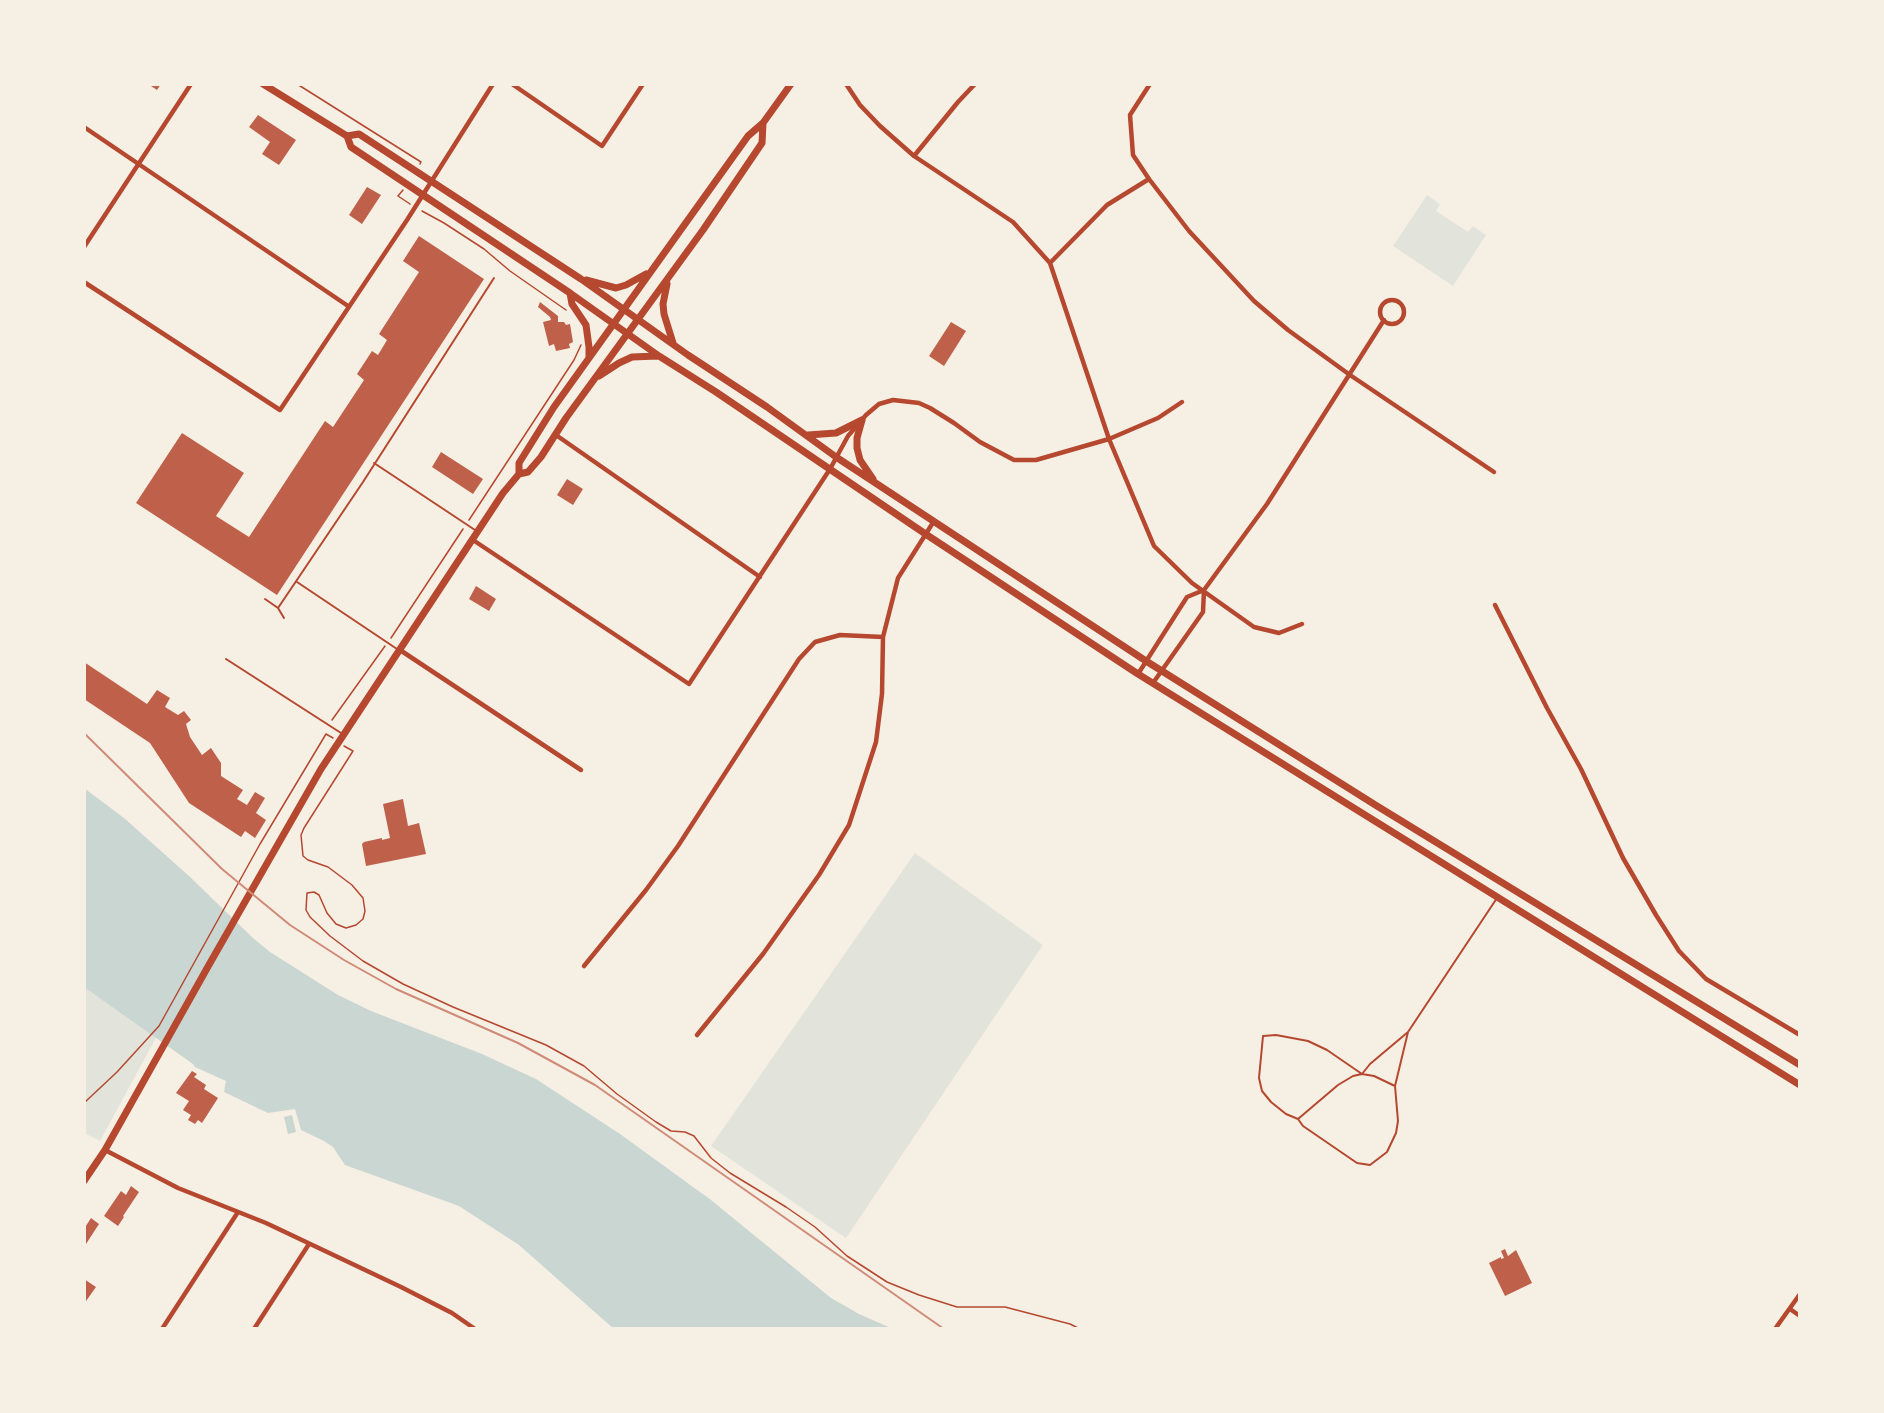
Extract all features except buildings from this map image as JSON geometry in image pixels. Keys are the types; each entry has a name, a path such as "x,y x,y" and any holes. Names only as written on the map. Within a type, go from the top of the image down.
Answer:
{"main road":[{"path":"263,84 347,136 351,147 570,293 659,356 1138,674 1800,1085"},
{"path":"519,474 519,464 523,456 588,359 748,135 763,123 791,84"},
{"path":"84,1181 105,1150 274,849 344,735 503,493 519,474 528,472 668,281 762,142 763,123"},
{"path":"347,136 359,134 581,279 836,457 1146,661 1386,812 1800,1065"},
{"path":"581,279 616,288 651,271"},
{"path":"668,281 663,304 674,346"},
{"path":"570,293 572,304 586,325 588,359"},
{"path":"595,379 632,357 659,356"},
{"path":"806,435 836,433 861,420"},
{"path":"861,420 857,438 860,460 877,483"}],"street":[{"path":"84,247 191,84"},
{"path":"84,282 280,410 493,84"},
{"path":"512,84 602,146 643,84"},
{"path":"846,84 860,105 914,156 1013,222 1050,263 1109,439 1154,546 1192,583 1254,627 1279,633 1302,624"},
{"path":"914,156 975,84"},
{"path":"1150,84 1130,115 1133,155 1189,231 1254,301 1288,330 1350,375 1494,472"},
{"path":"84,128 348,306"},
{"path":"1050,263 1107,205 1149,179"},
{"path":"1391,300 1398,302 1403,308 1401,319 1395,323 1384,320 1380,313 1384,303 1391,300"},
{"path":"1138,674 1187,597 1204,590 1267,504 1384,320"},
{"path":"473,540 689,684 830,470 848,436 879,404 893,400 919,403 954,423 980,442 1014,460 1036,460 1109,439 1158,418 1182,402"},
{"path":"556,435 760,577"},
{"path":"697,1035 763,954 819,875 849,825 876,742 882,694 883,637 898,578 934,521"},
{"path":"1153,683 1203,612 1204,590"},
{"path":"1495,605 1581,770 1623,858 1679,951 1707,979 1800,1035"},
{"path":"584,966 646,890 678,846 799,659 815,642 840,635 883,637"},
{"path":"400,650 581,770"},
{"path":"105,1150 178,1188 266,1223 431,1302 474,1329"},
{"path":"162,1329 237,1212"},
{"path":"254,1329 309,1244"},
{"path":"1775,1329 1800,1294"},
{"path":"1790,1309 1800,1316"}],"lane":[{"path":"278,608 494,278"},
{"path":"374,463 478,532"},
{"path":"296,581 400,650"},
{"path":"265,599 278,608 284,618"},
{"path":"226,659 344,735"},
{"path":"1362,1074 1370,1064 1407,1032 1497,898"},
{"path":"1362,1074 1327,1050 1308,1041 1276,1035 1263,1036 1259,1078 1262,1091 1271,1102 1357,1163 1370,1165 1387,1152 1396,1133 1398,1121 1395,1086 1407,1032"},
{"path":"1298,1119 1338,1085 1353,1076 1362,1074 1374,1076 1395,1086"}],"path":[{"path":"297,84 421,162 416,171"},
{"path":"407,186 398,196 484,249 510,271 570,312"},
{"path":"330,726 332,718 388,643 574,360 582,344"},
{"path":"85,1103 159,1026 260,844 326,734 353,751 304,828 301,835 301,848 308,860 328,867 352,885 363,898 365,910 363,919 356,925 346,928 336,924 319,895 314,892 307,893 306,910 310,917 330,936 363,960 403,984 560,1051 584,1066 617,1094 656,1122 671,1131 685,1131 694,1136 711,1158 730,1173 786,1207 814,1227 847,1256 887,1282 957,1307 1005,1307 1070,1324 1080,1329"}],"shaded area":[{"path":"1427,195 1440,204 1436,211 1468,232 1473,226 1486,235 1453,286 1393,246"},
{"path":"84,788 124,818 270,952 338,995 371,1011 482,1054 536,1079 620,1134 711,1200 831,1298 893,1329 614,1329 519,1245 459,1206 345,1165 333,1147 301,1130 295,1109 268,1113 224,1092 226,1081 195,1067 84,987"},
{"path":"915,853 1043,945 846,1238 711,1146"},
{"path":"84,983 158,1034 100,1141 84,1133"},
{"path":"292,1115 296,1132 288,1134 284,1117"}],"railway":[{"path":"84,733 222,869 290,925 344,960 396,989 518,1043 595,1085 944,1329"}]}
